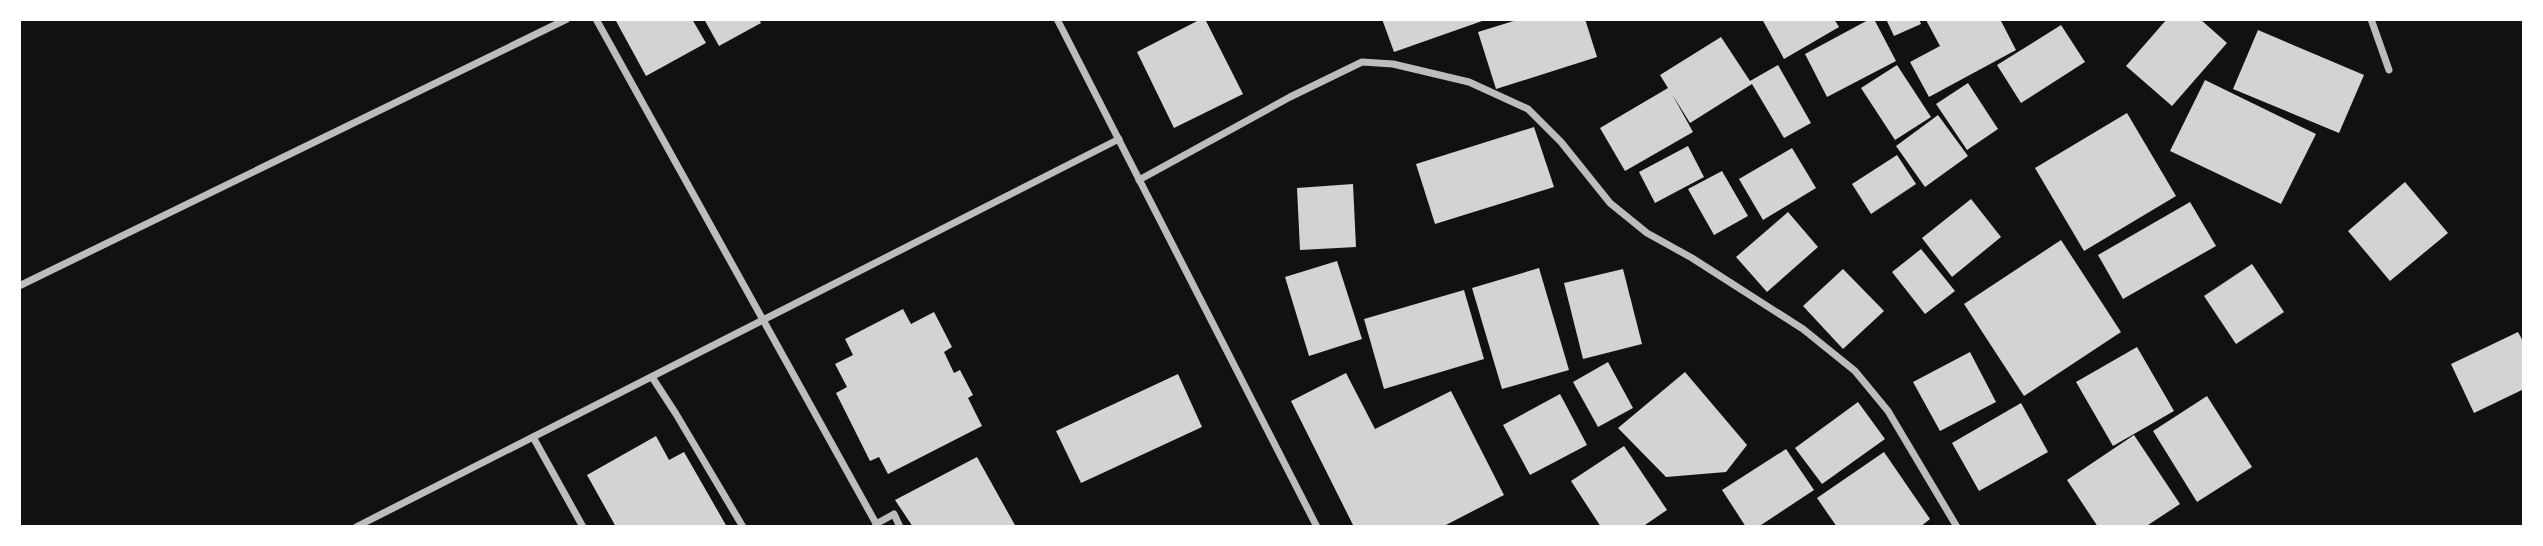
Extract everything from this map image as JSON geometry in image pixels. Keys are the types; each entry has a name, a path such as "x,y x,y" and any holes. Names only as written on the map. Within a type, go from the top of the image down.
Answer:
{"street":[{"path":"19,286 567,19"},
{"path":"596,19 877,525 894,514 900,527"},
{"path":"1057,19 1317,527"},
{"path":"2371,19 2389,70"},
{"path":"1139,180 1290,97 1362,62 1393,64 1469,82 1528,109 1561,142 1609,203 1647,233 1803,328 1855,371 1888,411 1956,527"},
{"path":"356,527 1119,139"},
{"path":"652,377 743,527"},
{"path":"534,436 583,527"}],"building":[{"path":"692,19 706,43 646,76 616,21"},
{"path":"704,19 759,19 761,23 719,46"},
{"path":"1205,19 1243,94 1174,128 1137,52"},
{"path":"1382,19 1485,19 1485,20 1394,52"},
{"path":"1520,19 1585,19 1597,57 1496,89 1478,32"},
{"path":"1762,19 1834,19 1839,27 1784,59"},
{"path":"1874,19 1896,61 1827,97 1805,54"},
{"path":"1886,19 1919,19 1921,24 1894,36"},
{"path":"2000,19 2016,50 1929,97 1910,62 1940,46 1926,20"},
{"path":"2167,19 2200,19 2227,43 2172,106 2126,66"},
{"path":"2061,25 2085,62 2021,103 1997,65"},
{"path":"2258,30 2364,75 2339,133 2233,89"},
{"path":"1721,37 1750,81 1778,65 1811,123 1784,138 1752,84 1690,123 1672,94 1693,132 1625,171 1600,128 1668,88 1660,75"},
{"path":"1897,65 1931,117 1895,140 1861,88"},
{"path":"2205,80 2316,134 2281,204 2170,151"},
{"path":"1968,83 1998,129 1967,150 1936,104"},
{"path":"2127,113 2176,196 2084,251 2035,168"},
{"path":"1938,115 1968,156 1925,187 1896,146"},
{"path":"1534,127 1554,187 1435,224 1416,164"},
{"path":"1688,146 1704,177 1655,203 1639,172"},
{"path":"1792,148 1816,188 1763,220 1739,179"},
{"path":"1897,155 1916,184 1871,214 1852,184"},
{"path":"1722,171 1748,216 1714,235 1688,189"},
{"path":"2405,182 2448,233 2390,281 2348,231"},
{"path":"1353,184 1356,247 1300,250 1297,188"},
{"path":"1971,199 2001,237 1952,277 1922,238"},
{"path":"2190,202 2216,246 2123,299 2098,255"},
{"path":"1788,212 1818,247 1767,292 1736,257"},
{"path":"2061,240 2121,332 2024,396 1964,304"},
{"path":"1921,249 1955,291 1925,314 1892,272"},
{"path":"1337,261 1362,339 1309,356 1285,277"},
{"path":"2252,264 2284,312 2236,344 2204,296"},
{"path":"1539,268 1569,370 1502,389 1472,288"},
{"path":"1623,269 1642,344 1583,359 1564,283"},
{"path":"1843,269 1884,311 1843,349 1803,306"},
{"path":"1464,290 1484,359 1384,389 1364,319"},
{"path":"903,309 911,324 934,312 952,347 944,352 954,373 960,370 973,395 968,398 982,426 888,474 879,457 870,461 836,393 847,387 835,364 853,355 845,339"},
{"path":"2518,332 2524,343 2524,389 2474,413 2451,364"},
{"path":"2137,347 2174,411 2113,446 2076,382"},
{"path":"1970,352 1996,402 1940,431 1913,382"},
{"path":"1608,362 1633,408 1598,427 1573,382"},
{"path":"1685,372 1747,445 1726,472 1666,477 1618,428"},
{"path":"1346,373 1375,429 1451,391 1504,495 1442,527 1354,527 1291,401"},
{"path":"1178,374 1202,427 1081,483 1056,431"},
{"path":"1560,394 1587,445 1530,475 1503,425"},
{"path":"2207,396 2252,467 2197,502 2153,431"},
{"path":"1858,402 1885,439 1822,484 1795,448"},
{"path":"2021,403 2048,452 1979,491 1952,443"},
{"path":"2134,435 2180,504 2145,527 2098,527 2067,480"},
{"path":"656,436 669,460 684,452 727,527 616,527 587,475"},
{"path":"1624,446 1667,510 1642,527 1601,527 1571,481"},
{"path":"1786,449 1814,490 1758,527 1746,527 1722,490"},
{"path":"1884,452 1930,519 1920,527 1837,527 1817,498"},
{"path":"977,457 1016,527 913,527 895,500"}]}
